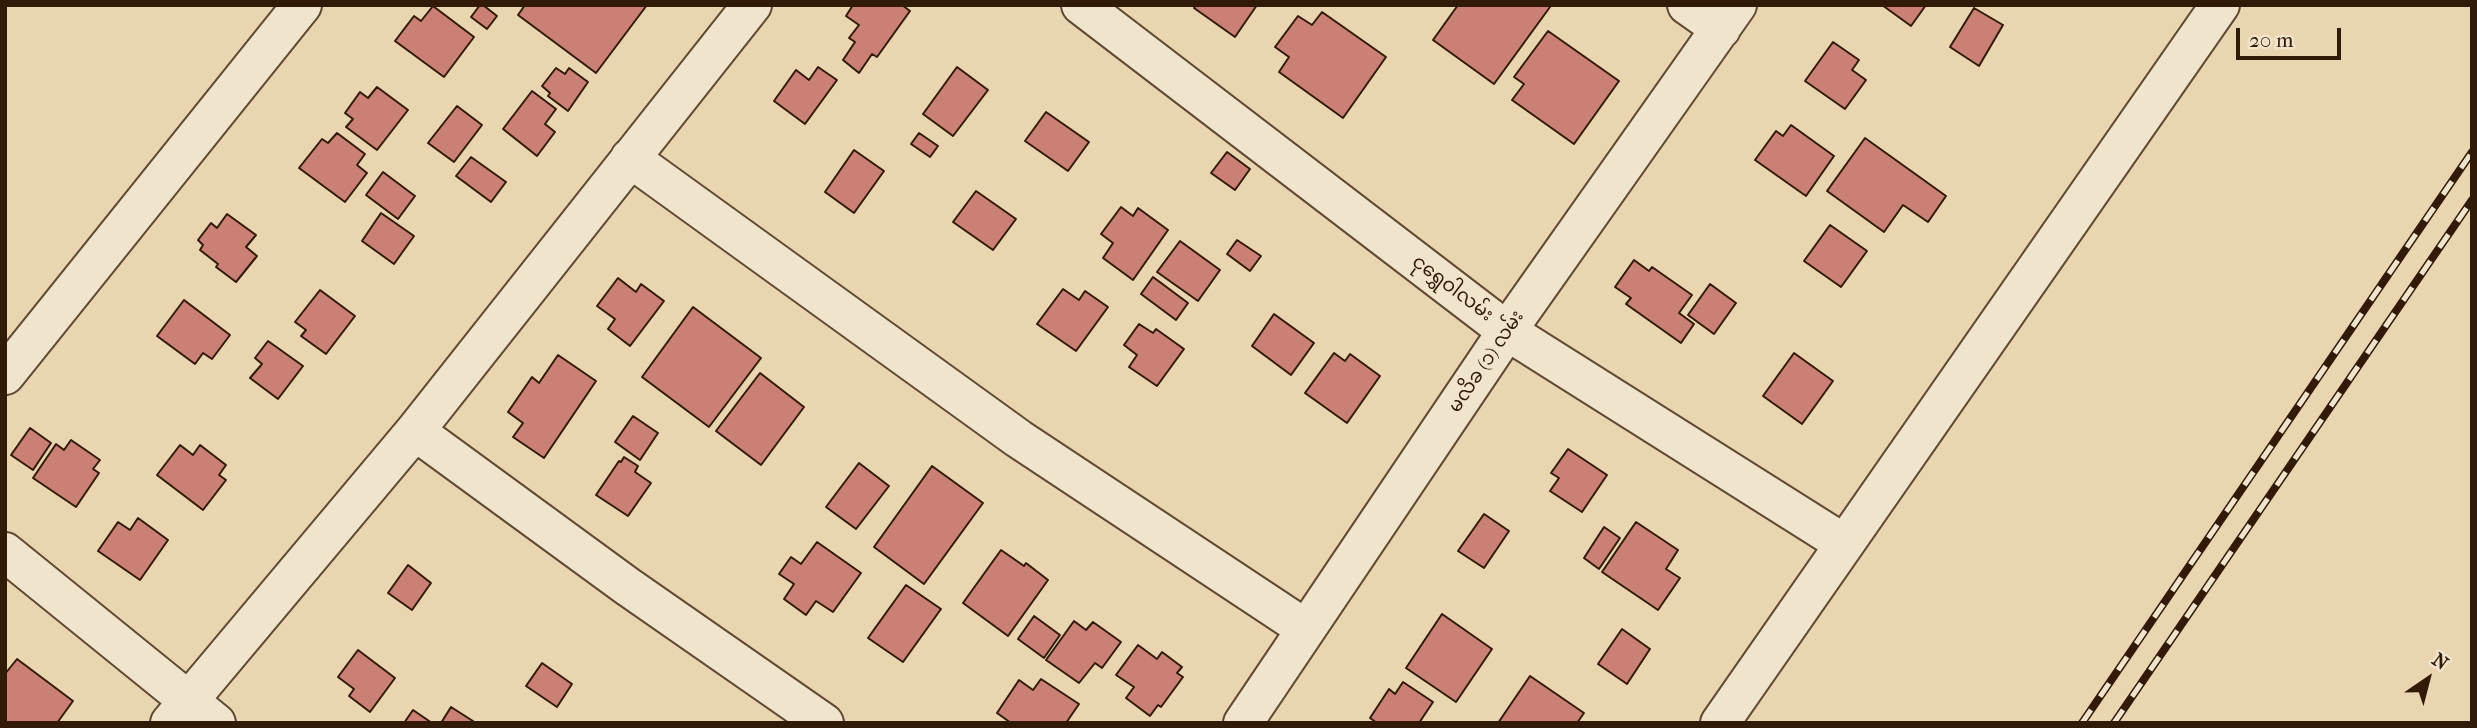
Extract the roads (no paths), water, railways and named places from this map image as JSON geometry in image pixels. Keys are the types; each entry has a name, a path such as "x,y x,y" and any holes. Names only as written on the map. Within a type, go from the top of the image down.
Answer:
{"street":[{"path":"5,375 302,5"},
{"path":"5,552 191,715 752,5"},
{"name":"ငုရွှေဝါလမ်း","path":"1081,5 1507,331 1843,543"},
{"path":"1687,5 1729,17"},
{"path":"1720,723 2220,5"},
{"name":"မလိခ (၁) လမ်း","path":"1242,723 1507,331 1729,17"},
{"path":"630,158 1019,439 1306,629"},
{"path":"415,431 627,586 824,723"}],"railway":[{"path":"2082,723 2472,152"},
{"path":"2114,723 2472,200"}]}
